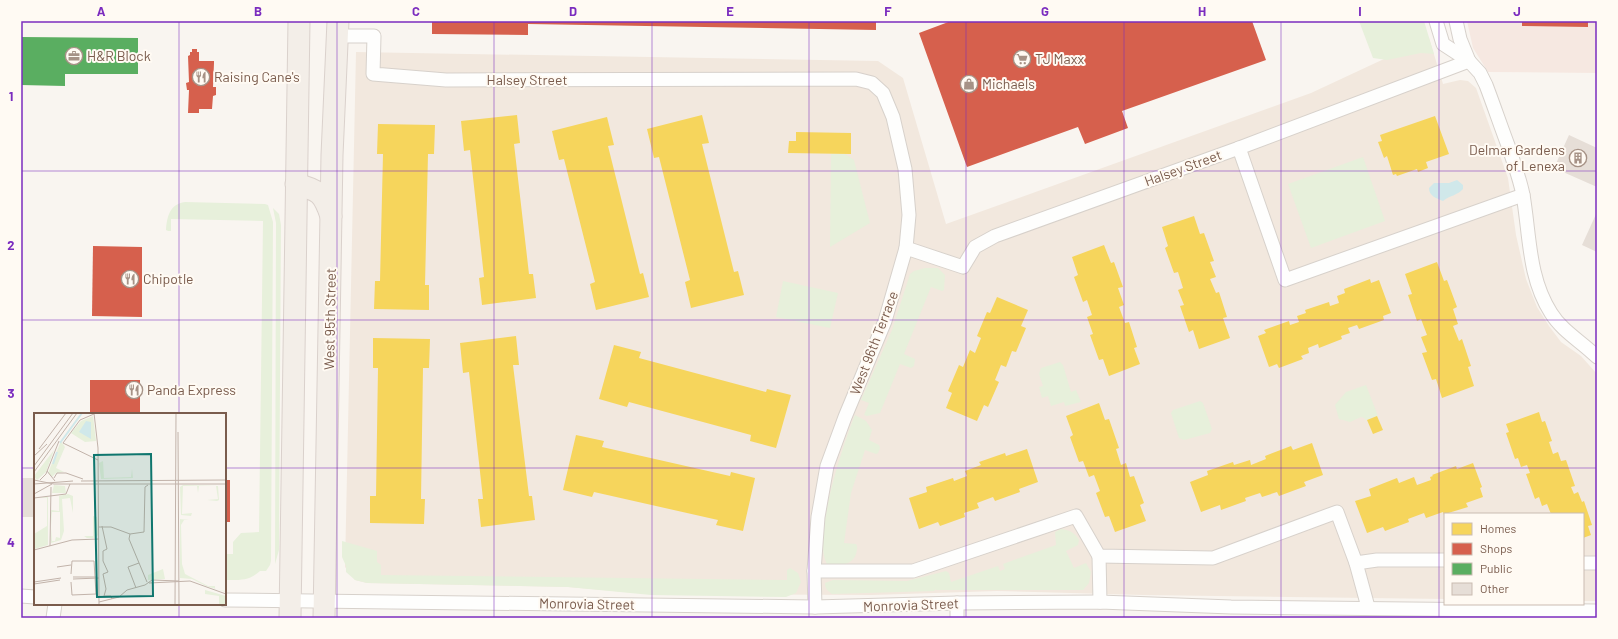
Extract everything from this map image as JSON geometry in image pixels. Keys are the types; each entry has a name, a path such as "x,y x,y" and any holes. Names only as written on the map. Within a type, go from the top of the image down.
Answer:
{"main road":[{"path":"290,609 299,21"},
{"name":"West 95th Street","path":"324,609 332,154 338,28"},
{"path":"296,184 316,176 325,169 332,154"},
{"path":"296,184 315,189 325,199 332,217"}],"street":[{"path":"1436,21 1443,44 1470,61"},
{"path":"1456,21 1460,39 1470,61 1480,73 1486,85 1517,172 1523,195 1530,255 1536,279 1543,297 1551,314 1565,329 1597,357"},
{"name":"Halsey Street","path":"338,28 374,36 373,74 446,80 753,79"},
{"name":"Halsey Street","path":"906,248 963,267 975,247 995,236 1239,148 1470,61"},
{"name":"West 96th Terrace","path":"753,79 856,79 872,83 883,93 893,117 905,170 909,215 906,248 885,321 845,417 827,466 818,516 814,571 815,607"},
{"path":"1239,148 1285,280 1523,195"},
{"path":"1099,556 1213,558 1337,512 1356,563 1368,608"},
{"path":"814,571 913,571 1076,516 1099,556 1100,602"},
{"path":"1356,563 1378,560 1444,560"},
{"path":"1584,563 1597,563"},
{"path":"21,596 34,597"},
{"name":"Monrovia Street","path":"226,600 290,609 815,607 956,603 1100,602 1231,607 1368,608 1402,615 1597,611"},
{"path":"956,603 957,618"},
{"path":"53,618 55,605"}],"shaded area":[{"path":"1467,21 1597,21 1597,73 1488,72 1473,48"},
{"path":"1429,38 1443,84 1460,80 1468,81 1476,88 1508,178 1516,235 1526,279 1537,307 1561,342 1581,356 1597,374 1597,601 1584,601 1584,513 1444,513 1444,599 1143,595 997,591 872,595 648,594 568,587 367,583 355,580 345,567 356,52 878,61 903,78 946,224 1311,93"}],"green space":[{"path":"1359,21 1424,21 1434,54 1421,53 1387,60 1373,58"},
{"path":"831,154 845,154 854,160 870,223 830,247"},
{"path":"1363,157 1385,221 1311,248 1288,184"},
{"path":"180,203 265,204 268,205 273,222 271,561 266,571 260,571 252,577 244,579 226,580 226,554 233,554 233,542 241,533 259,532 263,221 171,219 171,231 168,231 166,230 168,216 173,208"},
{"path":"273,208 279,214 281,225 279,550 275,564 276,223"},
{"path":"925,268 938,268 945,275 944,290 942,291 931,287 904,354 915,359 914,366 911,368 900,364 880,413 867,416 864,415 869,403 861,400 892,330 910,274 914,271"},
{"path":"783,281 838,293 830,328 776,317"},
{"path":"1060,362 1063,365 1071,392 1076,390 1081,402 1065,406 1064,402 1051,406 1048,396 1042,398 1039,387 1043,386 1039,374 1041,368"},
{"path":"1366,385 1378,416 1366,420 1361,417 1350,422 1339,419 1335,405 1346,392"},
{"path":"1200,401 1203,403 1212,429 1210,433 1184,440 1179,438 1171,413 1173,410"},
{"path":"855,415 866,421 872,430 869,440 879,445 880,448 876,454 865,450 851,493 844,543 856,544 856,554 848,563 840,565 827,564 823,551 823,534 826,513 843,447"},
{"path":"1061,529 1072,532 1079,540 1078,545 1066,551 1074,568 1086,563 1091,572 1089,583 1083,590 936,589 934,591 832,594 828,591 825,583 833,580 907,581 946,571 949,573 951,582 998,566 1000,571 1005,569 1003,564 1056,545 1055,532"},
{"path":"342,541 377,551 377,562 381,565 381,575 787,580 787,570 790,568 798,573 801,582 796,593 786,597 651,595 568,587 367,583 355,580 346,572 346,566 342,557"}],"water":[{"path":"1457,180 1463,185 1463,189 1459,193 1443,201 1433,196 1429,191 1429,188 1434,183 1449,183"}],"building: Homes":[{"path":"517,115 520,143 514,144 529,274 533,274 536,298 482,305 479,278 484,277 470,150 464,151 461,121"},
{"path":"702,115 709,143 702,144 734,272 738,271 744,295 691,308 685,282 690,280 659,157 654,158 647,129"},
{"path":"1435,116 1449,154 1426,162 1428,168 1418,172 1417,169 1397,176 1396,174 1393,175 1387,156 1384,158 1378,142 1382,141 1380,135"},
{"path":"607,117 614,145 608,146 640,274 643,273 649,297 596,310 590,284 595,282 564,159 559,160 552,131"},
{"path":"378,124 435,125 434,154 428,154 425,285 429,285 429,310 374,309 375,281 380,281 383,154 377,154"},
{"path":"796,132 851,133 851,154 788,153 789,141 796,141"},
{"path":"1194,216 1200,234 1204,233 1214,261 1210,262 1216,277 1210,279 1216,293 1219,292 1227,317 1223,318 1230,338 1199,349 1193,330 1189,332 1180,306 1184,305 1178,290 1183,288 1178,272 1174,273 1165,248 1168,246 1162,227"},
{"path":"1104,245 1111,263 1114,262 1123,287 1118,288 1124,305 1119,307 1125,323 1129,322 1137,347 1134,348 1140,364 1109,376 1103,359 1099,360 1090,335 1093,334 1087,317 1092,315 1087,300 1083,302 1074,277 1078,275 1072,257"},
{"path":"1437,262 1444,281 1447,280 1457,307 1453,309 1458,324 1453,326 1459,341 1462,339 1471,366 1468,367 1474,386 1442,398 1436,379 1432,380 1422,353 1427,352 1421,337 1427,335 1421,319 1417,321 1408,295 1412,294 1405,274"},
{"path":"1370,279 1371,283 1379,280 1391,313 1383,316 1384,320 1359,329 1357,325 1348,328 1350,333 1341,336 1342,339 1319,348 1318,344 1308,348 1309,353 1301,356 1303,359 1279,368 1277,364 1269,367 1258,336 1266,333 1264,330 1289,321 1290,325 1299,322 1297,316 1306,313 1305,310 1329,302 1330,306 1339,303 1337,296 1345,293 1344,289"},
{"path":"997,297 1028,310 1021,326 1026,328 1016,352 1012,351 1006,367 1001,365 995,380 999,382 988,407 984,405 977,421 946,408 952,393 948,391 959,365 963,367 970,350 975,353 981,338 977,336 987,312 990,313"},
{"path":"516,336 519,365 513,365 529,496 532,496 535,520 481,527 478,499 483,499 469,372 463,373 460,343"},
{"path":"373,338 430,339 429,368 423,368 421,499 425,499 424,524 370,523 370,496 376,496 378,368 373,368"},
{"path":"614,345 641,352 639,358 766,392 767,389 791,395 776,448 750,441 751,435 629,402 627,407 599,399"},
{"path":"1099,403 1105,420 1109,419 1119,448 1116,449 1121,465 1126,463 1130,477 1134,476 1144,503 1140,505 1146,521 1115,532 1109,516 1105,517 1096,493 1100,491 1094,475 1089,477 1083,461 1079,462 1070,437 1073,435 1066,416"},
{"path":"1539,412 1542,422 1545,421 1552,441 1549,442 1553,454 1558,452 1561,461 1566,460 1575,486 1571,487 1574,494 1578,492 1582,502 1584,501 1592,525 1588,526 1591,535 1584,538 1584,513 1551,513 1547,504 1542,506 1539,497 1535,499 1526,474 1530,473 1527,465 1521,467 1518,458 1515,459 1506,433 1509,432 1506,424"},
{"path":"1377,416 1383,430 1373,434 1367,420"},
{"path":"576,435 604,441 602,447 730,476 731,472 755,478 743,531 716,525 718,520 594,492 592,497 563,490"},
{"path":"1312,443 1323,475 1304,482 1306,486 1279,496 1277,492 1262,497 1260,493 1245,498 1246,501 1221,510 1220,505 1201,512 1190,482 1208,475 1207,471 1233,462 1234,465 1250,460 1251,465 1266,459 1265,456 1291,446 1293,450"},
{"path":"1027,449 1038,482 1019,489 1020,492 995,501 993,497 977,503 979,508 964,513 965,517 940,526 938,522 919,529 909,498 927,492 926,487 953,478 954,481 967,476 965,471 981,465 979,462 1005,453 1006,456"},
{"path":"1473,463 1482,487 1480,488 1483,497 1466,503 1468,507 1444,513 1444,515 1443,512 1426,518 1424,513 1408,519 1409,522 1385,531 1383,527 1367,533 1355,501 1371,496 1369,489 1397,478 1399,483 1414,477 1417,485 1431,480 1430,477 1433,476 1432,475 1456,466 1457,469"}],"building: Shops":[{"path":"432,21 876,21 876,30 528,24 528,35 432,34"},
{"path":"951,21 1252,21 1266,60 1122,111 1128,128 1085,144 1078,127 967,167 919,33"},
{"path":"1522,21 1588,21 1588,27 1522,26"},
{"name":"Raising Cane's","path":"192,49 197,49 197,52 199,52 199,61 214,61 213,87 216,87 216,95 213,96 212,109 199,109 199,113 188,113 189,90 187,90 186,83 189,82 188,56 190,55 190,52 192,52"},
{"path":"93,246 142,247 142,317 92,316"},
{"path":"90,380 140,380 140,413 90,413"},
{"path":"226,480 230,480 230,522 226,522"}],"building: Public":[{"path":"21,37 138,38 138,74 65,74 65,86 21,85"}],"building: Other":[{"name":"Delmar Gardens of Lenexa","path":"1569,135 1597,148 1597,187 1554,168"},
{"path":"1597,212 1597,252 1582,245"},
{"path":"21,478 34,478 34,517 21,517"}],"place":[{"name":"H&R Block","path":"74,56"},
{"name":"TJ Maxx","path":"1022,59"},
{"name":"Raising Cane's","path":"201,77"},
{"name":"Michaels","path":"969,84"},
{"name":"Delmar Gardens of Lenexa","path":"1578,158"},
{"name":"Chipotle","path":"130,279"},
{"name":"Panda Express","path":"134,390"}]}
